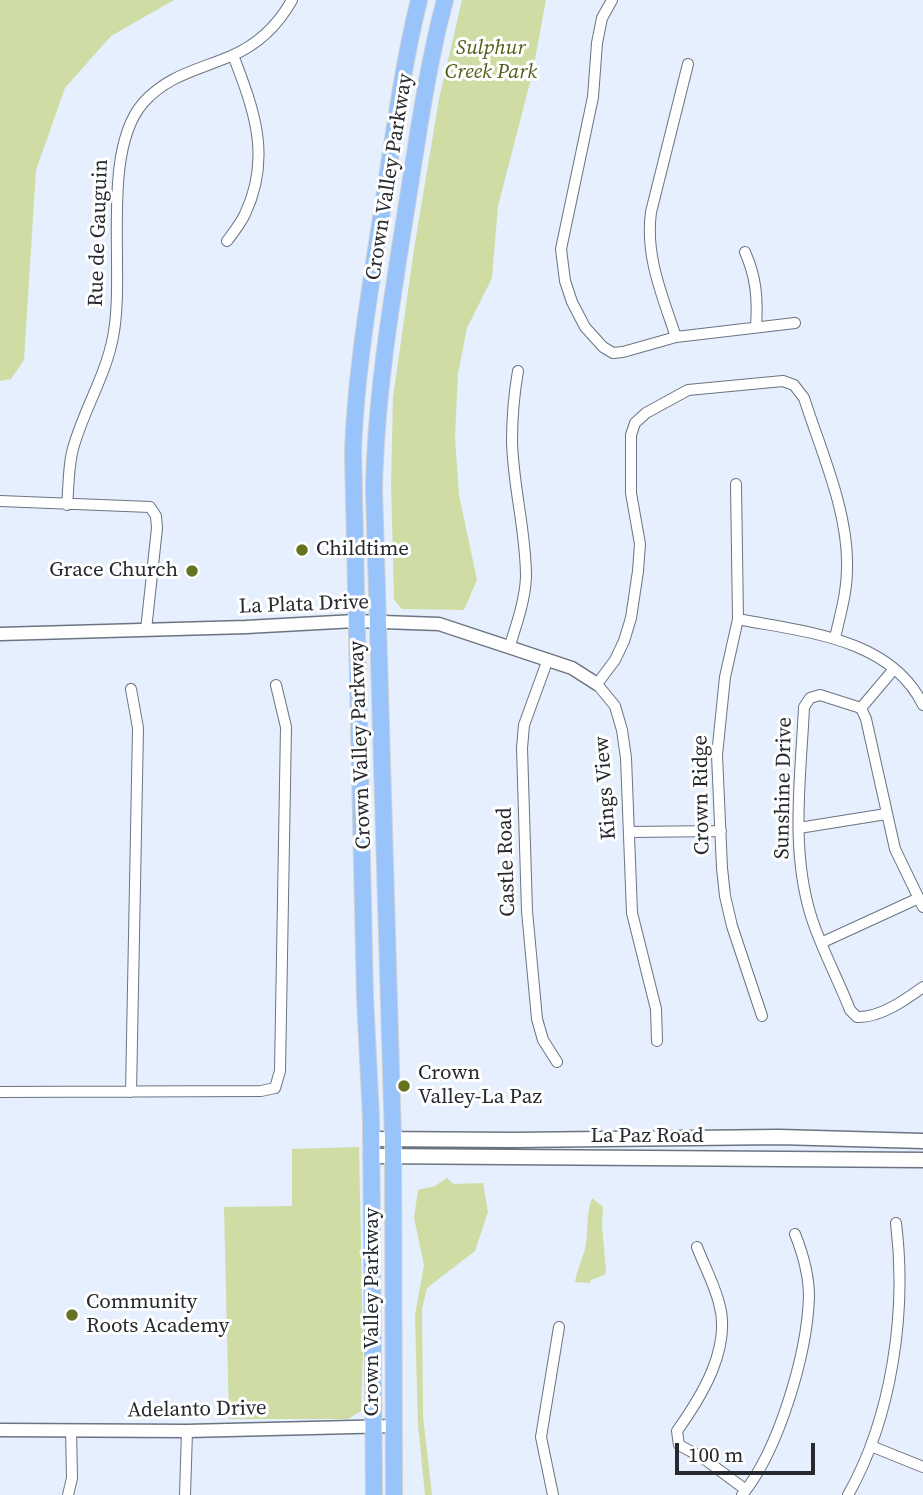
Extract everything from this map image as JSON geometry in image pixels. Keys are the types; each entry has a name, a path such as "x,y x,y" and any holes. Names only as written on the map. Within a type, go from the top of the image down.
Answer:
{"main road":[{"name":"Crown Valley Parkway","path":"374,1495 371,1139 355,621 353,463 355,400 399,100 419,0"},
{"name":"Crown Valley Parkway","path":"394,1495 393,1139 374,489 378,397 430,60 445,0"},
{"name":"La Paz Road","path":"371,1139 779,1137 923,1141"},
{"name":"La Paz Road","path":"371,1156 923,1160"}],"street":[{"name":"Rue de Gauguin","path":"67,505 74,444 113,337 117,298 119,163 127,132 142,104 170,79 233,55 261,38 282,18 292,0"},
{"path":"612,0 602,18 597,43 593,97 561,249 565,281 585,327 612,353 676,337 795,323"},
{"path":"227,242 245,214 258,175 260,139 252,106 233,55"},
{"path":"676,337 652,262 649,232 651,212 688,64"},
{"path":"745,252 754,272 758,297 756,326"},
{"path":"510,645 522,607 526,579 512,443 518,371"},
{"path":"597,684 615,660 624,641 631,618 638,571 640,544 631,493 631,435 635,423 646,413 688,390 783,381 794,385 804,398 840,511 845,538 848,568 845,596 835,638"},
{"name":"Crown Ridge","path":"736,484 738,618 725,677 717,755 725,897 762,1016"},
{"path":"0,501 150,507 156,516 158,528 146,630"},
{"path":"738,618 835,638 874,654 894,669 923,705"},
{"name":"La Plata Drive","path":"0,634 355,621 439,624 510,645 572,668 597,684"},
{"name":"Castle Road","path":"548,659 524,725 522,748 527,911 537,1019 544,1040 557,1062"},
{"path":"823,942 921,903 895,849 873,745 861,708 894,669"},
{"name":"Kings View","path":"597,684 615,706 622,730 626,758 632,913 656,1009 657,1041"},
{"path":"0,1092 261,1091 275,1088 281,1070 286,727 276,685"},
{"path":"131,689 138,728 131,1091"},
{"name":"Sunshine Drive","path":"861,708 820,695 810,698 804,707 799,828 800,864 806,895 812,918 850,1010 857,1017 867,1018 923,988"},
{"path":"799,828 886,814"},
{"path":"629,832 721,831"},
{"path":"848,1495 871,1446 888,1378 900,1305 900,1254 896,1223"},
{"path":"696,1247 719,1304 719,1347 714,1366 677,1430 677,1439 679,1445 704,1458 744,1493 765,1457 786,1408 802,1348 809,1296 805,1257 795,1234"},
{"path":"553,1495 541,1437 559,1328"},
{"name":"Adelanto Drive","path":"0,1430 187,1431 394,1426"},
{"path":"68,1495 72,1478 71,1430"},
{"path":"185,1495 187,1431"},
{"path":"871,1446 923,1467"}],"green space":[{"path":"0,0 174,0 111,36 65,88 36,170 24,360 11,379 0,381"},
{"name":"Sulphur Creek Park","path":"462,0 546,0 532,75 498,206 492,278 467,328 458,374 455,438 459,495 477,580 464,610 402,609 394,600 391,484 393,398 439,99"},
{"path":"359,1147 363,1352 361,1411 348,1419 229,1419 224,1207 292,1206 292,1149"},
{"path":"447,1178 454,1184 483,1183 488,1212 475,1251 427,1288 422,1309 423,1416 432,1495 425,1495 418,1424 415,1315 424,1265 414,1218 418,1190 435,1186"},
{"path":"592,1198 603,1207 606,1272 590,1283 575,1282 585,1249"}],"place":[{"name":"Childtime","path":"302,550"},
{"name":"Grace Church","path":"192,571"},
{"name":"Crown Valley-La Paz","path":"404,1086"},
{"name":"Community Roots Academy","path":"72,1315"}]}
